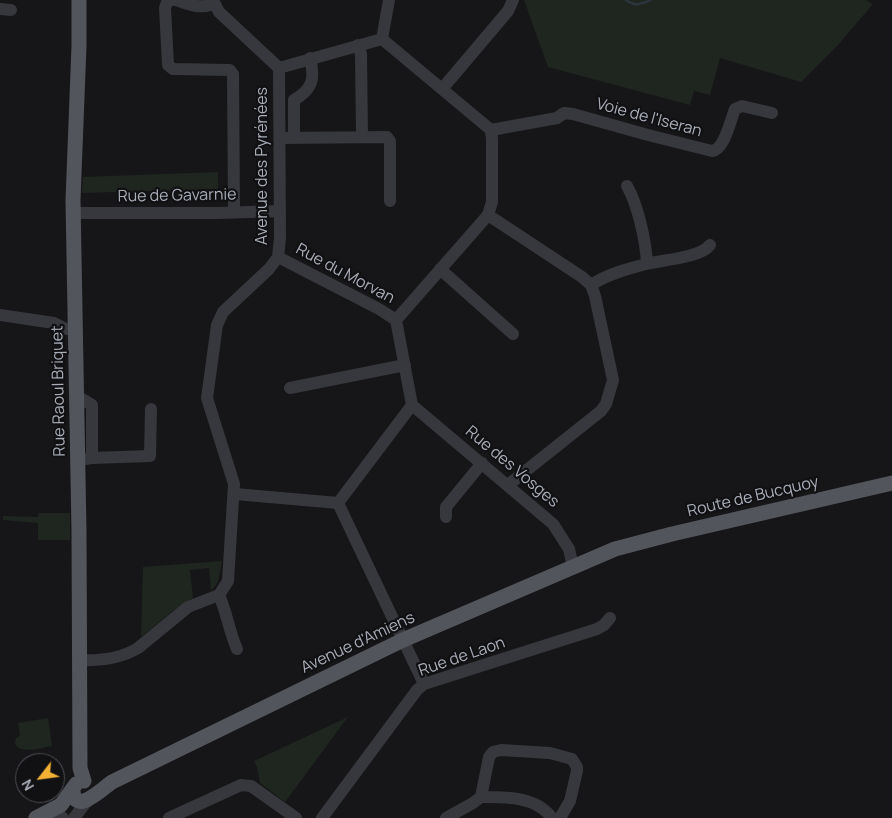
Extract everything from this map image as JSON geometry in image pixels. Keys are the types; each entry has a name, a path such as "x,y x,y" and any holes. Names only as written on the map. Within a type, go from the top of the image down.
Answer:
{"main road":[{"name":"Rue Raoul Briquet","path":"77,797 80,660 73,213 79,0"},
{"name":"Route de Bucquoy","path":"623,547 892,483"},
{"name":"Avenue d'Amiens","path":"77,797 112,782 403,640 623,547"},
{"path":"41,815 77,797"}],"street":[{"path":"172,0 167,2 166,8 168,65 173,69 230,70 234,74 234,208 236,212"},
{"path":"176,0 201,7 214,2"},
{"path":"382,38 389,0"},
{"path":"442,88 508,11 513,0"},
{"name":"Avenue des Pyrénées","path":"214,2 225,18 279,68 280,138 280,249 278,257 269,269 223,312 217,325 206,398 232,472 235,494 228,581 219,595"},
{"path":"279,68 382,38"},
{"path":"338,503 412,405 396,320 488,215 492,202 491,130 382,38"},
{"path":"358,44 361,54 362,136"},
{"path":"294,137 294,100 304,94 310,87 313,77 313,57"},
{"name":"Voie de l'Iseran","path":"491,130 557,118 564,114 573,114 712,151 717,150 723,144 736,109 742,106 772,113"},
{"path":"280,138 387,137 390,140 390,202"},
{"path":"627,186 632,195 646,250 647,264"},
{"name":"Rue de Gavarnie","path":"73,213 280,211"},
{"path":"488,215 591,285 613,380 606,404 600,411 508,485"},
{"path":"591,285 604,276 698,253 707,249 710,245"},
{"name":"Rue du Morvan","path":"278,257 379,309 396,320"},
{"path":"440,270 513,334"},
{"path":"0,316 54,323 66,329 76,323"},
{"path":"290,388 405,364"},
{"path":"76,399 82,399 92,405 92,458"},
{"name":"Rue des Vosges","path":"412,405 553,524 569,549 573,567"},
{"path":"78,462 92,458 150,456 151,409"},
{"path":"446,518 446,507 482,463"},
{"path":"235,494 338,503"},
{"path":"338,503 424,684"},
{"path":"80,660 114,659 130,653 188,607 219,595 226,610 229,630 237,649"},
{"name":"Rue de Laon","path":"322,818 417,690 424,684 597,629 610,618"},
{"path":"481,797 489,757 494,752 502,750 550,753 567,757 575,763 577,771 570,801 560,818"},
{"path":"169,818 241,785 251,786 296,818"},
{"path":"446,818 481,797 508,797 529,801 552,818"}],"shaded area":[{"path":"524,0 866,0 873,4 839,44 801,82 720,58 710,95 694,91 690,105 548,67"},
{"path":"218,172 218,189 82,193 83,177"},
{"path":"39,513 70,513 70,540 38,540 38,523 3,520 3,516 38,517"},
{"path":"222,561 218,582 211,591 209,568 190,570 193,598 174,610 141,637 143,567"},
{"path":"348,717 285,802 260,783 254,761"},
{"path":"48,718 52,746 31,750 17,747 15,743 16,738 20,736 18,723"}],"waterway":[{"path":"626,0 635,4 651,0"}]}
